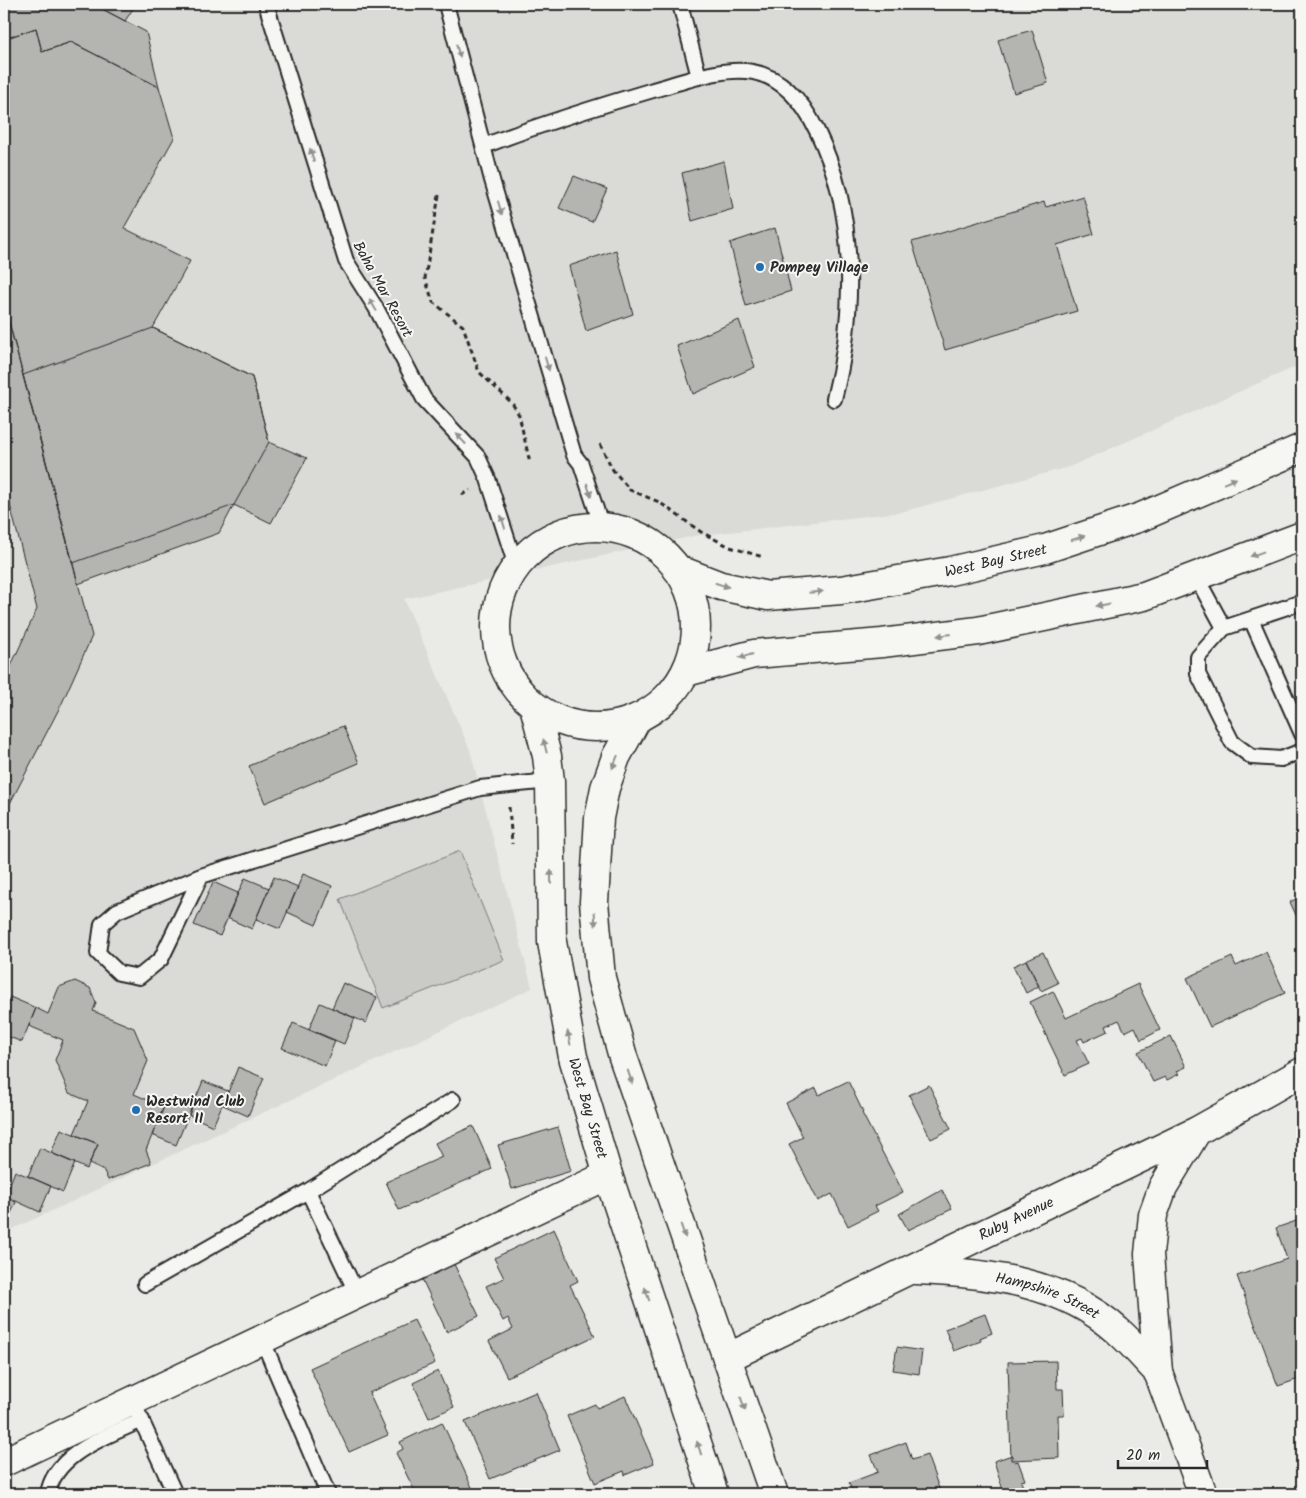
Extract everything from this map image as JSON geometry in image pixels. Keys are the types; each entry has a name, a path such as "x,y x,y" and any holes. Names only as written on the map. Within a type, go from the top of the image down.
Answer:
{"main road":[{"name":"West Bay Street","path":"678,569 721,586 768,596 841,590 950,571 1045,549 1141,517 1302,448"},
{"path":"585,527 602,527 639,536 660,550 678,569 688,588 695,608 696,630 694,652 686,672 666,700 637,718 614,726 578,726 555,718 534,706 520,692 509,676 501,658 497,639 496,620 499,600 506,582 516,566 527,554 554,536 585,527"},
{"path":"686,672 754,654 882,643 978,631 1144,596 1302,536"},
{"name":"West Bay Street","path":"534,706 547,756 550,781 552,942 573,1057 608,1176 714,1494"},
{"path":"637,718 616,757 605,788 599,818 594,902 600,970 623,1057 774,1494"},
{"name":"Ruby Avenue","path":"727,1358 1197,1132 1298,1076"},
{"name":"Hampshire Street","path":"1197,1132 1163,1187 1153,1215 1149,1254 1158,1372 1202,1494"},
{"path":"4,1462 137,1410 262,1339 608,1176"},
{"name":"Hampshire Street","path":"912,1270 964,1272 1000,1277 1046,1289 1082,1305 1117,1330 1158,1372"}],"lane":[{"name":"Baha Mar Resort","path":"266,4 346,261 376,308 424,399 478,457 488,479 516,566"},
{"path":"446,4 495,189 574,455 581,464 602,527"},
{"path":"680,4 699,77"},
{"path":"484,146 539,124 699,77 751,72 776,81 787,88 809,115 830,159 840,194 848,270 846,335 834,399"},
{"path":"1183,581 1199,582 1224,628"},
{"path":"1302,602 1224,628 1198,657 1198,674 1232,742 1252,757 1281,759 1302,751"},
{"path":"1251,619 1302,734"},
{"path":"201,876 161,959 139,977 119,973 98,953 102,924 117,911 201,876 480,788 550,781"},
{"path":"146,1284 308,1191 453,1100"},
{"path":"308,1191 357,1294"},
{"path":"262,1339 328,1494"},
{"path":"48,1494 50,1483 64,1463 137,1410 175,1494"}],"path":[{"path":"439,194 425,278 433,302 463,326 479,372 512,403 519,415 530,464"},
{"path":"600,444 613,470 630,490 659,502 701,532 730,547 763,557"},
{"path":"506,784 512,844"}],"shaded area":[{"path":"4,4 1302,4 1302,364 1069,467 901,512 694,536 404,599 470,750 532,988 4,1233"},
{"path":"460,851 504,960 383,1008 340,899"}],"building":[{"path":"4,4 93,4 146,32 159,87 71,42 42,52 36,28 4,39"},
{"path":"93,4 136,4 125,21"},
{"path":"36,28 42,52 71,42 159,87 174,138 124,228 190,261 153,328 252,377 269,442 307,458 271,523 234,505 219,533 78,584 4,304 4,39"},
{"path":"1032,30 1048,83 1014,93 998,40"},
{"path":"724,161 733,209 692,221 682,173"},
{"path":"574,176 607,189 592,222 559,208"},
{"path":"1083,196 1094,234 1057,245 1077,311 945,350 912,242 1044,202 1046,207"},
{"name":"Pompey Village","path":"775,228 791,291 746,306 730,243"},
{"path":"616,250 633,314 586,331 569,266"},
{"path":"4,303 92,636 62,703 4,815 4,681 37,609 4,482"},
{"path":"739,320 755,367 693,394 677,346"},
{"path":"153,328 252,377 269,442 234,505 73,563 23,375"},
{"path":"343,726 359,763 265,803 249,766"},
{"path":"303,874 332,886 316,925 287,912"},
{"path":"274,877 298,887 280,929 256,919"},
{"path":"245,878 269,888 252,929 227,918"},
{"path":"213,882 238,893 220,936 194,925"},
{"path":"1302,896 1302,928 1290,902"},
{"path":"1043,952 1058,983 1041,991 1026,960"},
{"path":"1266,952 1285,993 1210,1027 1187,978 1232,957 1236,966"},
{"path":"1026,960 1039,986 1026,993 1013,966"},
{"path":"75,981 90,988 96,1003 93,1011 134,1028 148,1061 134,1094 164,1107 146,1150 151,1163 108,1180 104,1171 89,1164 98,1144 74,1134 88,1101 69,1093 55,1060 63,1040 29,1026 36,1008 48,1014 59,987"},
{"path":"343,983 377,997 366,1023 332,1008"},
{"path":"1138,984 1160,1030 1141,1040 1135,1027 1125,1032 1119,1020 1106,1026 1108,1031 1084,1042 1082,1038 1077,1040 1089,1064 1065,1075 1030,1002 1053,991 1066,1018"},
{"path":"10,997 36,1008 22,1042 4,1035 4,1013"},
{"path":"320,1003 355,1018 344,1044 309,1029"},
{"path":"293,1023 335,1041 325,1066 282,1048"},
{"path":"1171,1036 1186,1067 1177,1071 1179,1074 1167,1080 1165,1077 1153,1082 1138,1052"},
{"path":"238,1067 264,1078 248,1116 223,1105"},
{"path":"203,1081 228,1091 213,1126 189,1115"},
{"path":"848,1081 862,1113 903,1192 875,1206 878,1211 848,1226 832,1194 818,1201 789,1144 803,1137 786,1103 816,1088 819,1095"},
{"path":"929,1085 951,1129 931,1139 909,1095"},
{"path":"167,1099 191,1109 176,1145 152,1135"},
{"path":"473,1126 492,1169 399,1210 386,1182 442,1157 435,1143"},
{"path":"558,1127 571,1171 512,1189 498,1145"},
{"path":"61,1129 98,1144 87,1169 51,1153"},
{"path":"40,1148 75,1163 63,1192 28,1176"},
{"path":"15,1171 51,1186 40,1212 5,1196"},
{"path":"942,1190 952,1209 908,1230 899,1214"},
{"path":"4,1196 16,1202 4,1229"},
{"path":"1302,1219 1302,1378 1278,1386 1237,1276 1287,1259 1276,1228"},
{"path":"554,1229 578,1281 570,1285 595,1336 507,1377 489,1341 513,1329 508,1318 503,1321 486,1286 504,1278 494,1258"},
{"path":"453,1262 479,1316 447,1332 421,1277"},
{"path":"985,1314 992,1333 980,1338 981,1341 954,1351 945,1329"},
{"path":"414,1320 435,1363 369,1393 388,1435 349,1452 310,1368"},
{"path":"897,1347 922,1351 919,1374 893,1370"},
{"path":"1056,1361 1057,1389 1063,1389 1064,1415 1058,1415 1059,1458 1011,1460 1008,1362"},
{"path":"438,1371 454,1407 429,1418 413,1383"},
{"path":"536,1392 560,1450 490,1479 465,1422"},
{"path":"625,1396 654,1463 625,1475 624,1471 595,1483 567,1416 595,1404 597,1408"},
{"path":"442,1422 475,1494 416,1494 396,1453 403,1449 400,1442"},
{"path":"906,1442 912,1460 927,1455 941,1494 853,1494 849,1483 878,1472 871,1455"},
{"path":"1012,1455 1015,1462 1018,1461 1025,1480 1021,1481 1025,1494 998,1494 997,1492 1003,1490 994,1461"}],"place":[{"name":"Pompey Village","path":"760,267"},
{"name":"Westwind Club Resort II","path":"136,1110"}]}
